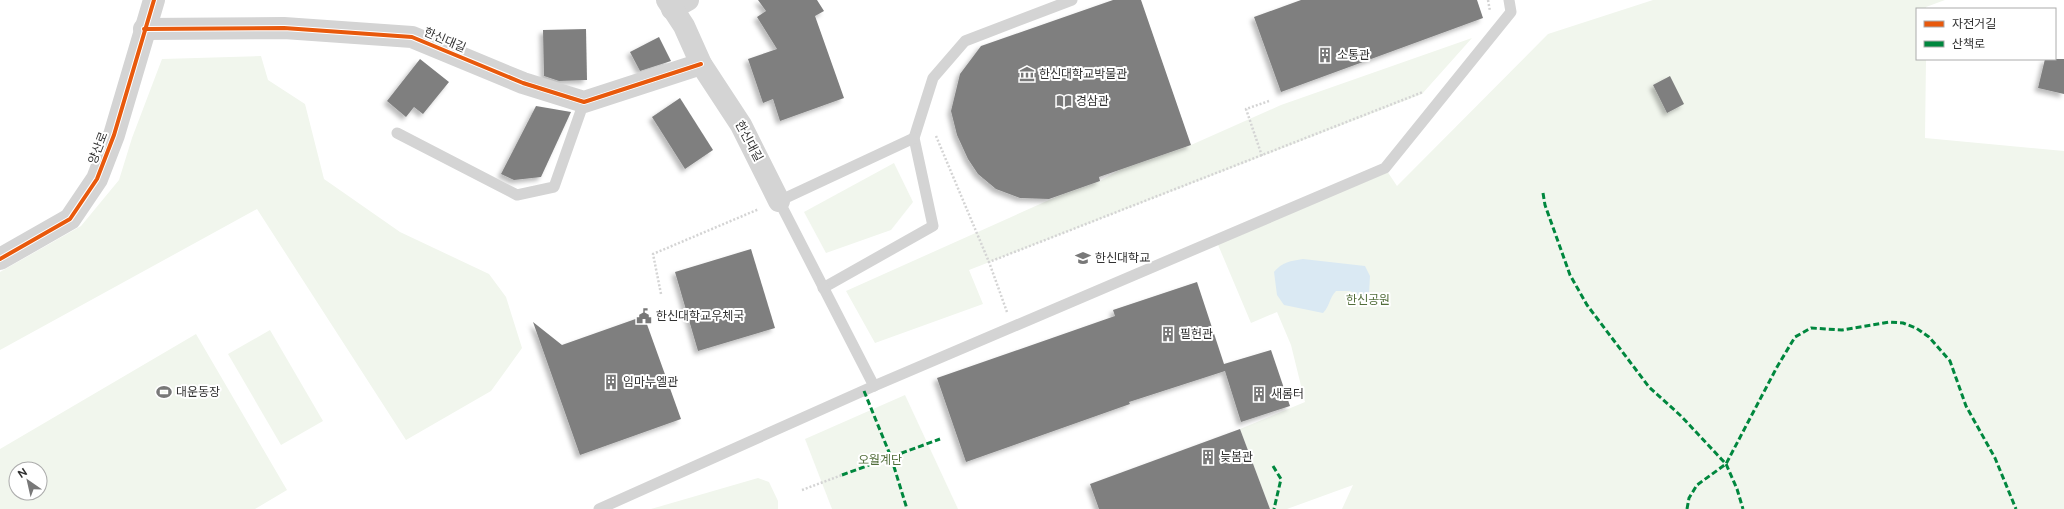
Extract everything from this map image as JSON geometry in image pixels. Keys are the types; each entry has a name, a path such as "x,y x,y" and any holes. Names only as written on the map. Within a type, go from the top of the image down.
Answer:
{"street":[{"name":"양산로","path":"0,259 70,219 97,179 114,135 144,28 154,0"},
{"name":"한신대길","path":"676,3 684,26 701,64 742,125 779,201"},
{"name":"한신대길","path":"144,28 284,28 412,37 523,83 584,102"},
{"path":"584,102 701,64"}],"lane":[{"path":"824,288 933,226 914,138 933,78 965,41 1072,0"},
{"path":"600,509 874,386 1385,168 1511,12 1509,0"},
{"path":"397,133 516,195 554,187 584,102"},
{"path":"874,386 779,201 914,138"}],"path":[{"path":"1488,0 1491,14"},
{"path":"989,262 1422,94 1427,88"},
{"path":"1262,156 1246,109 1269,100"},
{"path":"936,136 989,262 1013,327"},
{"path":"661,294 653,254 779,201"},
{"path":"802,490 842,476"}],"green space":[{"name":"한신공원","path":"1653,0 1945,0 1926,8 1916,8 1916,60 1926,60 1925,138 2064,151 2064,509 1342,509 1353,485 1287,509 1270,509 1240,429 1305,402 1291,345 1277,312 1251,323 1216,240 1385,168 1397,186 1548,34"},
{"path":"1472,38 1422,94 969,270 983,304 875,343 846,291 1058,196 1100,181 1121,169 1191,145 1281,105"},
{"path":"261,56 268,80 305,104 324,179 400,232 489,274 506,297 522,348 491,391 406,440 257,209 0,350 0,272 81,226 119,180 132,138 162,59"},
{"path":"894,163 913,202 891,230 826,253 804,212"},
{"path":"270,330 323,421 281,445 228,354"},
{"name":"대운동장","path":"196,334 287,490 255,509 0,509 0,449"},
{"name":"오월계단","path":"905,395 958,509 832,509 805,439"},
{"path":"758,478 769,482 778,501 778,509 651,509"}],"shaded area":[{"path":"1303,259 1365,266 1370,276 1369,294 1362,297 1350,291 1336,291 1323,313 1284,305 1277,295 1274,272 1284,264"}],"building":[{"path":"758,0 817,0 824,11 815,16 844,98 780,121 773,99 763,103 748,59 777,49 757,17 766,11"},
{"name":"경삼관","path":"1113,0 1141,0 1191,145 1099,177 1100,181 1049,199 1020,198 996,189 978,174 968,159 957,135 951,111 960,74 981,46"},
{"name":"소통관","path":"1301,0 1477,0 1483,18 1281,92 1254,17"},
{"path":"586,29 587,80 559,81 544,76 543,30"},
{"path":"659,37 671,61 640,71 630,52"},
{"path":"420,59 449,82 423,114 414,107 406,117 387,101"},
{"path":"2064,59 2064,94 2038,88 2045,60"},
{"path":"1670,76 1684,104 1667,113 1653,85"},
{"path":"680,98 713,150 685,169 652,117"},
{"path":"536,106 571,112 541,177 514,180 501,174"},
{"path":"751,249 775,328 698,351 675,272"},
{"path":"1197,282 1224,364 1271,350 1290,406 1241,422 1225,371 1129,402 1130,404 966,462 937,378 1115,316 1113,310"},
{"name":"임마누엘관","path":"644,316 681,419 580,455 533,322 562,345"},
{"name":"늦봄관","path":"1240,429 1270,509 1099,509 1090,484"}],"marked path":[{"path":"1543,193 1545,205 1570,275 1587,305 1649,387 1681,416 1726,464 1737,489 1743,509"},
{"path":"1687,509 1689,498 1697,485 1726,464 1777,367 1795,337 1811,328 1842,330 1889,322 1903,323 1916,328 1929,337 1950,361 1966,406 1995,458 2016,509"},
{"path":"864,391 891,457 907,509"},
{"path":"842,475 940,439"},
{"path":"1273,466 1281,479 1274,509"}],"cycle path":[{"path":"0,259 70,219 97,179 114,135 154,0"},
{"path":"144,29 284,28 412,37 523,83 584,102 701,64"}],"place":[{"name":"소통관","path":"1325,55"},
{"name":"한신대학교박물관","path":"1027,74"},
{"name":"경삼관","path":"1064,101"},
{"name":"한신대학교","path":"1083,258"},
{"name":"한신대학교우체국","path":"644,316"},
{"name":"필헌관","path":"1168,334"},
{"name":"임마누엘관","path":"611,382"},
{"name":"대운동장","path":"164,392"},
{"name":"새롬터","path":"1259,394"},
{"name":"늦봄관","path":"1208,457"}]}
